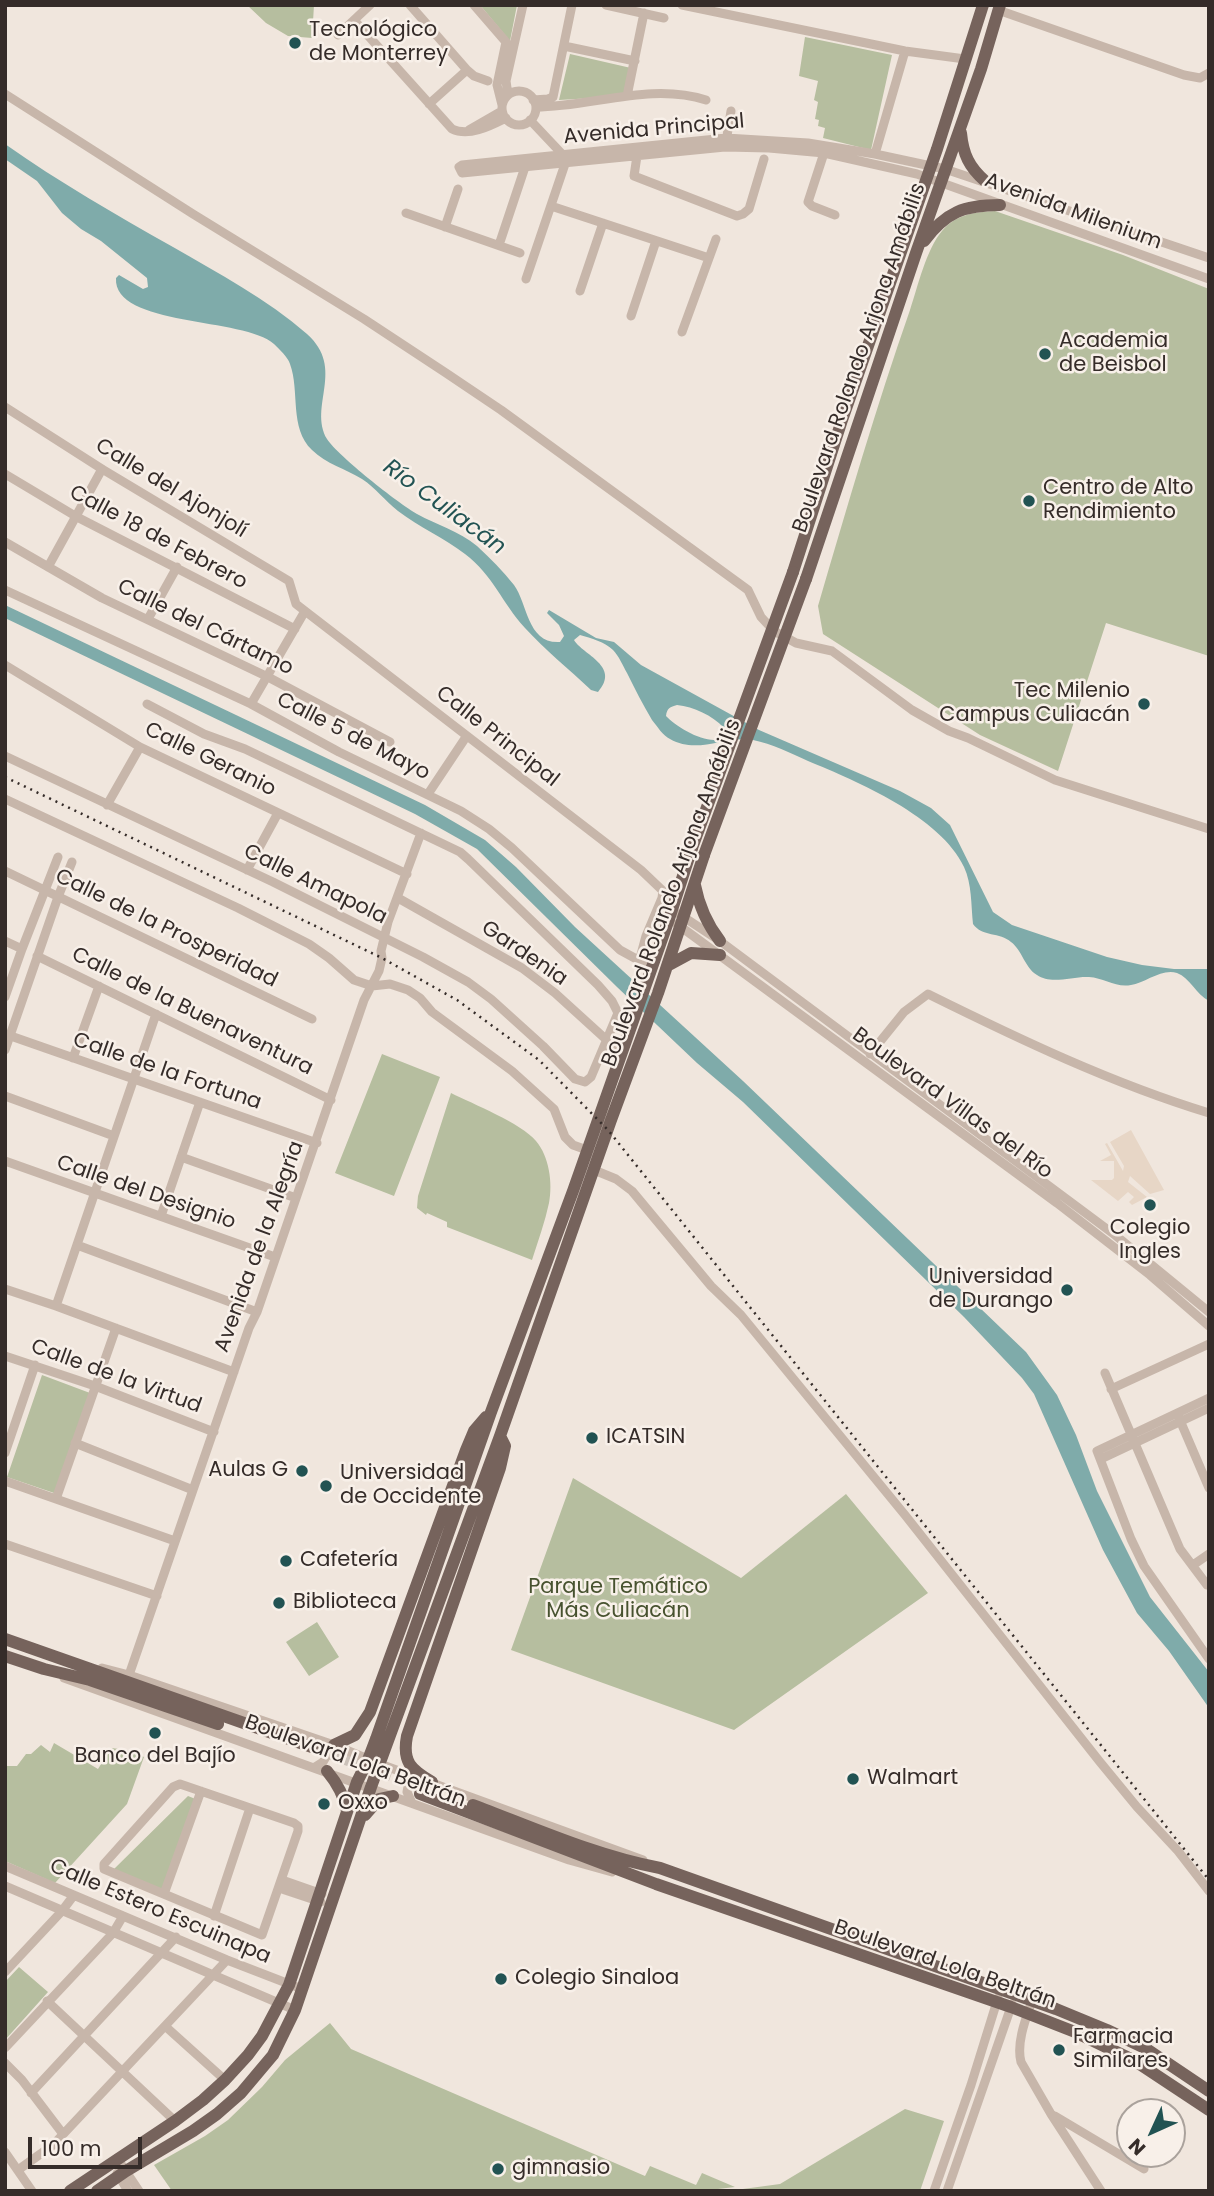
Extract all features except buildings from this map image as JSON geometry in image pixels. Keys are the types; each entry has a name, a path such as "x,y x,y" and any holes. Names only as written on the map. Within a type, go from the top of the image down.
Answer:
{"main road":[{"name":"Boulevard Rolando Arjona Amábilis","path":"97,2191 193,2131 241,2093 273,2055 295,2010 371,1789 374,1762 491,1412 647,981 645,965 671,914 692,848 793,572 983,5"},
{"name":"Boulevard Rolando Arjona Amábilis","path":"70,2191 174,2121 225,2080 255,2046 289,1985 356,1783 374,1762 500,1436 683,922 695,880 806,579 999,8"},
{"path":"961,126 967,160 974,172 985,181"},
{"path":"916,253 933,230 950,215 972,206 1000,205"},
{"path":"667,965 691,953 723,952 699,904 695,880"},
{"path":"334,1745 355,1735 366,1720 466,1451 474,1432 491,1412"},
{"path":"422,1789 406,1753 407,1736 500,1468 505,1446 500,1436"},
{"name":"Boulevard Lola Beltrán","path":"5,1639 317,1756"},
{"name":"Boulevard Lola Beltrán","path":"5,1656 90,1680 317,1756"},
{"path":"317,1756 342,1793 347,1812"},
{"name":"Boulevard Lola Beltrán","path":"422,1789 606,1854 660,1868 999,1996 1127,2039 1165,2060 1209,2091"},
{"name":"Boulevard Lola Beltrán","path":"422,1789 656,1884 999,1996"},
{"path":"360,1821 379,1799 393,1796"},
{"name":"Boulevard Lola Beltrán","path":"1030,2007 1074,2032 1135,2061 1209,2110"}],"street":[{"path":"338,35 370,5"},
{"path":"410,5 467,70 474,76 488,80"},
{"path":"354,20 452,129 461,132 503,111 508,95 506,81 510,43 474,5"},
{"path":"508,95 519,91 530,95 534,103 530,120 513,124 503,111 497,85 523,5"},
{"path":"554,101 572,5"},
{"path":"606,5 664,18"},
{"path":"682,5 905,51 965,59"},
{"path":"999,8 1184,75 1200,78 1209,73"},
{"path":"628,96 644,13"},
{"path":"564,46 635,61"},
{"path":"875,154 905,51"},
{"path":"429,104 467,70"},
{"path":"534,103 664,93 686,94 706,100"},
{"path":"5,94 193,214 364,318 500,410 748,590 764,621 781,636 802,645 832,651 935,725 1055,780 1209,828"},
{"path":"726,143 731,111"},
{"path":"526,279 564,159 530,120"},
{"name":"Avenida Principal","path":"464,169 726,143 808,143 875,154 929,172"},
{"name":"Avenida Principal","path":"564,159 640,156 726,143 824,153 929,172"},
{"path":"824,153 808,202 835,215"},
{"path":"640,156 636,176 734,215 741,215 749,209 764,159"},
{"path":"499,245 526,163"},
{"name":"Avenida Milenium","path":"929,172 946,169 1209,258"},
{"name":"Avenida Milenium","path":"929,172 940,183 1209,279"},
{"path":"445,227 458,189"},
{"path":"551,206 709,258"},
{"path":"406,213 520,253"},
{"path":"580,291 603,223"},
{"path":"682,332 716,239"},
{"path":"631,316 656,241"},
{"name":"Calle del Ajonjolí","path":"5,407 102,469 289,581 296,604 305,611"},
{"path":"48,567 102,469"},
{"name":"Calle 18 de Febrero","path":"5,474 77,517 295,629"},
{"name":"Calle del Cártamo","path":"5,542 102,598 268,677 390,742"},
{"path":"148,619 177,567"},
{"name":"Calle 5 de Mayo","path":"5,590 251,704 339,752 461,811 489,828 620,950 645,965"},
{"path":"251,704 305,611"},
{"name":"Calle Principal","path":"305,611 642,870 661,888 663,894 646,936 645,965"},
{"name":"Calle Geranio","path":"5,665 140,747 407,874"},
{"path":"147,704 204,734 245,749 460,852 612,1001 618,1013 606,1040"},
{"path":"428,794 466,737"},
{"path":"107,805 140,747"},
{"name":"Calle Amapola","path":"5,756 247,870 423,957 477,989 526,1030 575,1079 585,1082 591,1077 606,1040"},
{"path":"5,799 309,944 354,980 372,986 390,985 408,990 420,998 432,1012 512,1071 554,1109 565,1137 572,1145 587,1150"},
{"path":"247,870 278,813"},
{"name":"Avenida de la Alegría","path":"129,1675 248,1328 257,1312 317,1143 364,1000 379,971 383,938 421,833"},
{"path":"5,997 58,857"},
{"path":"5,1050 8,1035 72,862"},
{"name":"Calle de la Prosperidad","path":"5,871 312,1019"},
{"name":"Gardenia","path":"398,898 522,968 555,993 621,1053"},
{"name":"Boulevard Villas del Río","path":"671,914 1057,1203 1150,1275 1209,1326"},
{"path":"5,941 22,948"},
{"path":"723,952 733,951"},
{"name":"Boulevard Villas del Río","path":"723,952 733,951 1115,1235 1209,1312"},
{"name":"Calle de la Buenaventura","path":"37,956 331,1100"},
{"path":"73,1058 99,986"},
{"path":"870,1054 904,1012 928,993 1080,1066 1151,1095 1209,1113"},
{"path":"56,1306 156,1014"},
{"name":"Calle de la Fortuna","path":"8,1035 317,1143"},
{"path":"5,1096 114,1136"},
{"path":"161,1216 200,1102"},
{"path":"181,1157 296,1198"},
{"name":"Calle del Designio","path":"5,1161 275,1257"},
{"path":"594,1170 616,1179 632,1191 711,1286 741,1315 922,1536 1100,1762 1178,1851 1209,1891"},
{"path":"77,1245 257,1312"},
{"path":"5,1289 233,1372"},
{"path":"56,1499 116,1328"},
{"path":"1111,1390 1209,1344"},
{"name":"Calle de la Virtud","path":"5,1356 214,1432"},
{"path":"5,1453 10,1424 35,1365"},
{"path":"1105,1373 1180,1549 1207,1585"},
{"path":"1209,1398 1179,1417 1099,1455 1144,1566 1209,1659"},
{"path":"1179,1417 1209,1408"},
{"path":"1179,1417 1209,1488"},
{"path":"75,1443 193,1490"},
{"path":"5,1481 175,1541"},
{"path":"5,1544 157,1596"},
{"path":"1193,1565 1209,1554"},
{"name":"Boulevard Lola Beltrán","path":"49,1654 129,1675 317,1756 356,1783 371,1789 393,1796 422,1789"},
{"name":"Boulevard Lola Beltrán","path":"317,1756 334,1745 374,1762 422,1789"},
{"path":"185,1784 250,1808 294,1823 299,1829 262,1935 104,1869 104,1864 173,1787 185,1784"},
{"path":"164,1894 201,1791"},
{"path":"214,1916 250,1808"},
{"name":"Calle Estero Escuinapa","path":"5,1866 302,1989"},
{"path":"281,1884 333,1902"},
{"name":"Calle Estero Escuinapa","path":"5,1886 295,2010"},
{"path":"5,1972 74,1895"},
{"path":"5,2048 113,1933 123,1916"},
{"path":"31,2093 176,1937"},
{"path":"18,2170 53,2145 227,1960"},
{"path":"934,2191 999,1996"},
{"path":"47,2001 174,2121"},
{"path":"947,2191 1013,2001"},
{"path":"1030,2007 1019,2055 1051,2114 1101,2191"},
{"path":"165,2026 225,2080"},
{"path":"5,2063 63,2134"},
{"path":"1051,2114 1144,2169"},
{"path":"5,2152 32,2191"},
{"path":"114,2160 128,2191"},
{"path":"122,2174 139,2191"}],"green space":[{"path":"247,5 314,5 312,38 288,36 266,23"},
{"path":"480,5 517,5 510,41"},
{"path":"805,37 892,55 871,150 823,138 825,128 818,126 819,120 815,119 818,102 814,100 818,81 799,76"},
{"path":"570,54 631,68 626,96 559,100"},
{"name":"Centro de Alto Rendimiento","path":"995,211 1123,255 1209,289 1209,656 1106,623 1058,771 980,735 823,634 818,606 874,420 931,248 942,231 960,217"},
{"path":"382,1054 440,1077 394,1196 335,1173"},
{"path":"451,1093 519,1127 536,1141 544,1154 549,1170 550,1195 532,1260 447,1227 447,1222 427,1213 426,1215 417,1208 418,1196"},
{"path":"42,1375 90,1393 57,1494 7,1477"},
{"name":"Parque Temático Más Culiacán","path":"573,1478 741,1578 846,1494 928,1593 734,1730 511,1650"},
{"path":"317,1622 339,1657 309,1676 286,1642"},
{"path":"54,1743 98,1769 111,1748 128,1750 144,1757 127,1804 55,1883 5,1861 5,1766 17,1766 26,1754 31,1754 41,1745 50,1752"},
{"path":"188,1796 198,1800 163,1891 113,1870"},
{"path":"19,1967 48,1992 5,2040 5,1982"},
{"path":"330,2023 351,2049 645,2176 650,2166 696,2185 702,2173 735,2187 701,2191 172,2191 154,2165 228,2120 285,2060"},
{"path":"905,2109 944,2121 920,2191 728,2191 780,2184"}],"shaded area":[{"path":"1131,1130 1164,1190 1150,1194 1130,1176 1128,1182 1147,1197 1132,1205 1129,1202 1134,1197 1128,1192 1118,1201 1091,1180 1114,1178 1114,1161 1100,1161 1111,1155 1105,1144 1107,1143 1123,1171 1124,1166 1110,1142"}],"water":[{"path":"5,144 88,198 242,287 307,334 318,347 324,361 322,426 333,447 396,500 477,546 514,585 530,621 541,637 560,642 564,636 559,625 547,613 549,610 596,638 614,642 641,665 759,730 900,791 931,808 950,825 993,912 1012,925 1107,957 1142,965 1209,969 1209,1001 1182,975 1171,972 1126,986 1089,977 1055,980 1037,975 1011,942 981,931 973,924 970,887 964,867 953,849 917,817 873,790 767,744 743,739 691,745 670,739 652,720 615,652 602,643 580,635 574,640 598,662 605,675 604,683 598,692 591,690 525,628 475,562 398,511 362,479 330,463 312,450 300,431 290,364 274,344 259,335 157,313 135,305 121,294 116,278 119,275 143,289 148,287 147,278 101,241 81,229 62,213 37,181 5,159","holes":["683,706 702,712 719,723 724,728 720,739 707,739 691,734 666,716 671,707"]},
{"path":"5,605 425,805 485,840 516,867 575,927 743,1081 1026,1352 1057,1395 1076,1435 1097,1491 1150,1597 1209,1672 1209,1708 1169,1651 1137,1613 1103,1550 1034,1394 1022,1378 964,1317 743,1102 697,1063 617,987 477,849 415,814 5,618"}],"tunnel":[{"path":"312,1747 423,1787"}],"railway":[{"path":"5,777 382,958 457,1000 539,1060 608,1130 1209,1880"}],"place":[{"name":"Tecnológico de Monterrey","path":"295,43"},
{"name":"Academia de Beisbol","path":"1045,354"},
{"name":"Centro de Alto Rendimiento","path":"1029,501"},
{"name":"Tec Milenio Campus Culiacán","path":"1144,704"},
{"name":"Colegio Ingles","path":"1150,1205"},
{"name":"Universidad de Durango","path":"1067,1290"},
{"name":"ICATSIN","path":"592,1438"},
{"name":"Aulas G","path":"302,1471"},
{"name":"Universidad de Occidente","path":"326,1486"},
{"name":"Cafetería","path":"286,1561"},
{"name":"Biblioteca","path":"279,1603"},
{"name":"Banco del Bajío","path":"155,1733"},
{"name":"Walmart","path":"853,1779"},
{"name":"Oxxo","path":"324,1804"},
{"name":"Colegio Sinaloa","path":"501,1979"},
{"name":"Farmacia Similares","path":"1059,2050"},
{"name":"gimnasio","path":"498,2169"}],"water label":[{"name":"Río Culiacán","path":"444,508"}]}
